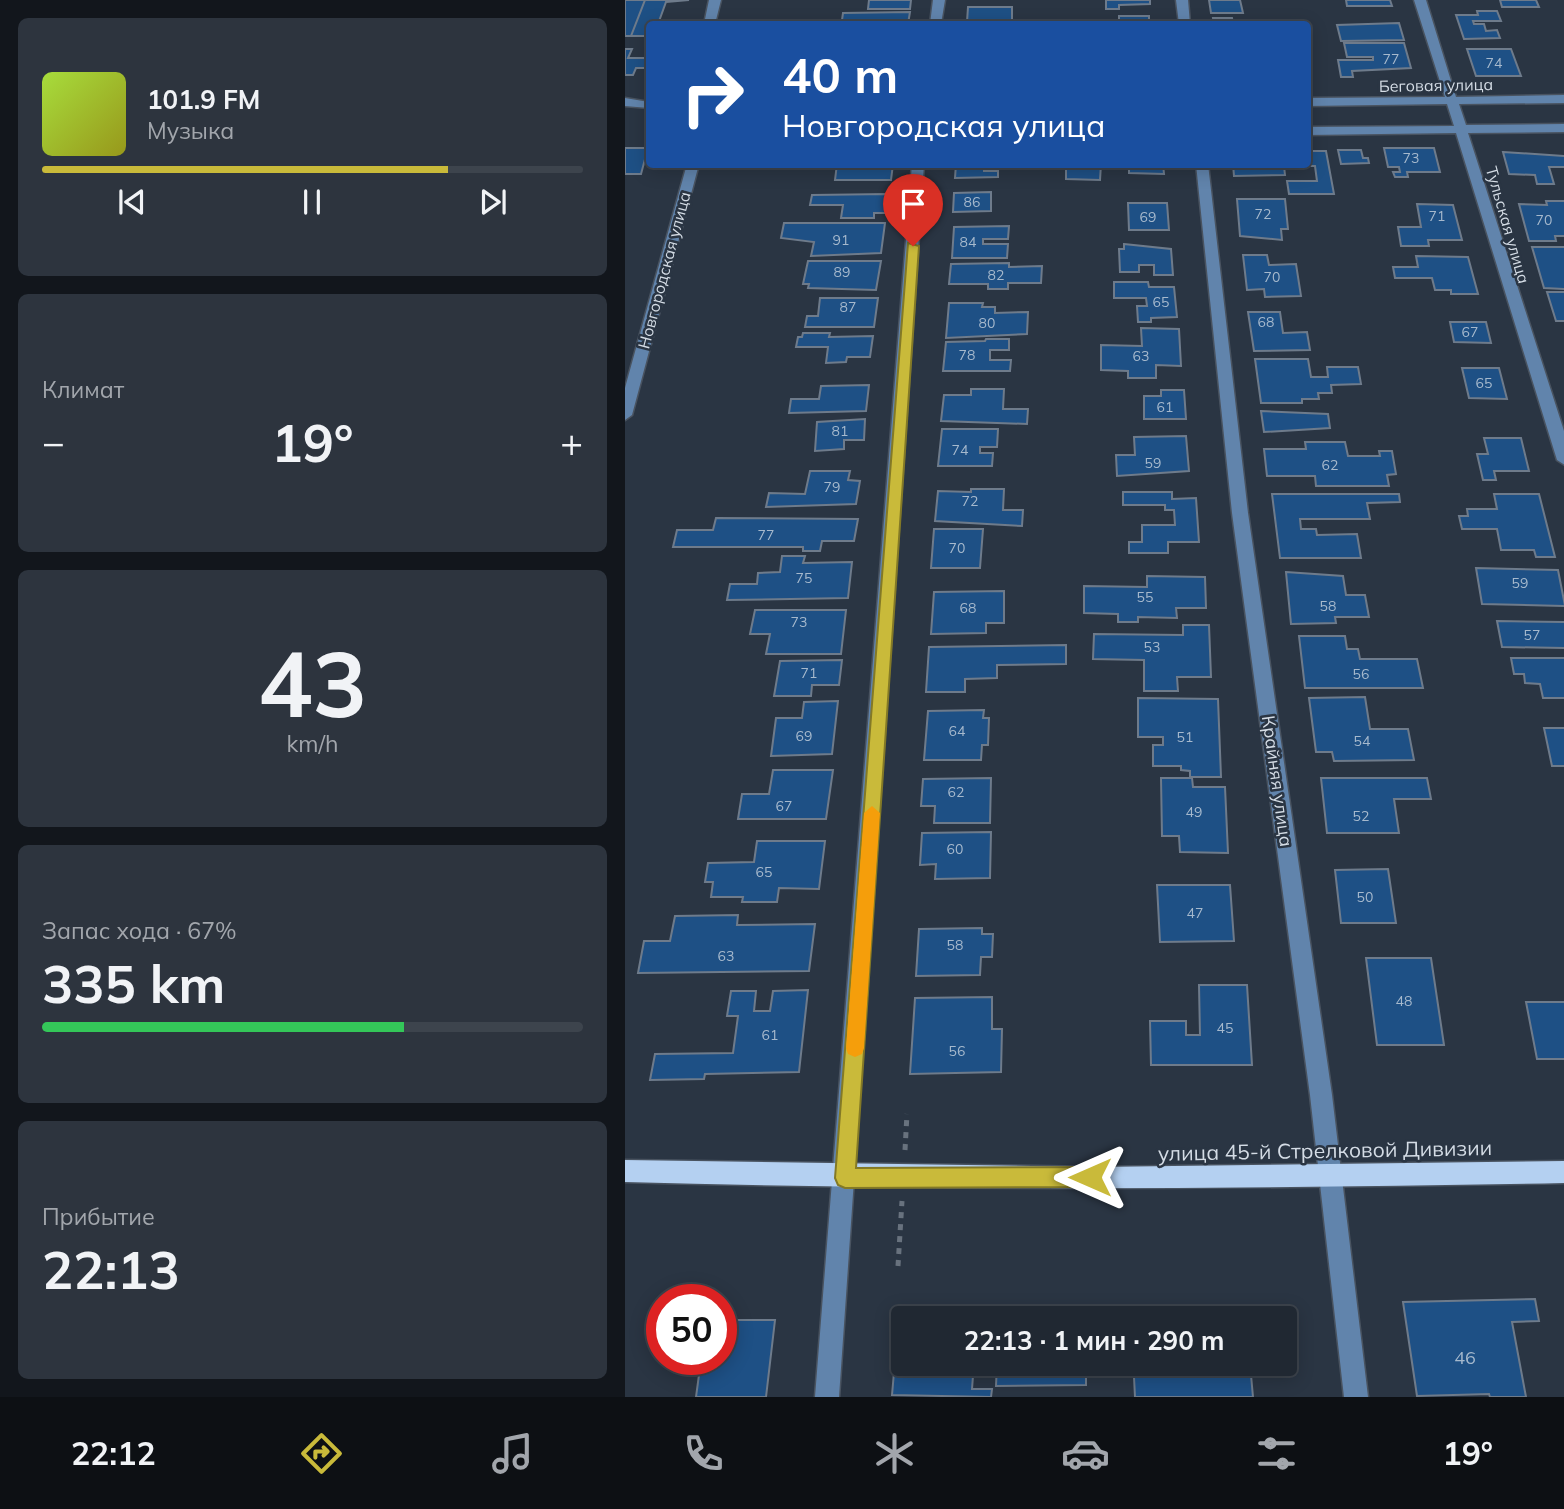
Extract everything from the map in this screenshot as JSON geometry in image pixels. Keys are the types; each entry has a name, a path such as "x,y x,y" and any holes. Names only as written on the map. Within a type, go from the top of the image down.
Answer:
{"main road":[{"name":"улица 45-й Стрелковой Дивизии","path":"625,1171 845,1178 1331,1177 1564,1172"}],"street":[{"path":"710,21 715,0"},
{"path":"936,21 939,0"},
{"path":"1182,0 1185,21"},
{"name":"Тульская улица","path":"1419,0 1462,129 1512,300 1564,460"},
{"name":"Беговая улица","path":"1311,102 1564,99"},
{"path":"625,102 646,105"},
{"path":"1311,131 1564,128"},
{"name":"Новгородская улица","path":"625,415 692,168"},
{"path":"827,1397 918,168"},
{"name":"Крайняя улица","path":"1202,168 1240,513 1331,1177 1357,1397"}],"building":[{"path":"625,0 645,0 631,36 625,36"},
{"path":"645,0 689,0 666,2 659,21 646,21 646,36 631,36"},
{"path":"869,0 911,0 910,9 868,9"},
{"path":"1106,0 1150,0 1150,4 1119,5 1119,9 1106,9"},
{"path":"1209,0 1240,0 1243,13 1211,13"},
{"path":"1346,0 1390,0 1392,6 1347,6"},
{"path":"1500,0 1536,0 1539,7 1502,7"},
{"path":"968,7 1012,7 1012,21 967,21"},
{"path":"1477,11 1497,11 1501,21 1473,21 1474,24 1484,24 1486,31 1497,30 1500,38 1464,39 1456,15 1478,15"},
{"path":"910,12 908,21 850,21 842,20 843,13"},
{"path":"1119,16 1149,16 1149,21 1119,21"},
{"path":"1213,18 1232,18 1232,21 1214,21"},
{"path":"1399,23 1404,40 1341,41 1337,25"},
{"path":"1344,43 1404,43 1411,68 1352,71 1353,77 1341,77 1338,60 1373,60 1373,57 1347,57"},
{"path":"625,49 632,49 628,58 646,58 646,68 636,68 633,75 625,75"},
{"path":"1467,49 1511,49 1521,76 1476,76"},
{"path":"625,148 646,148 641,174 625,174"},
{"path":"1384,148 1434,148 1440,172 1407,172 1408,177 1395,177 1393,172 1400,172 1399,167 1388,167"},
{"path":"1338,150 1361,150 1363,158 1368,158 1369,163 1341,164"},
{"path":"1311,151 1326,151 1334,194 1289,194 1287,181 1317,181 1315,166 1311,166"},
{"path":"1503,152 1565,156 1565,167 1549,167 1554,184 1537,184 1535,175 1509,174"},
{"path":"836,168 892,168 891,180 835,180"},
{"path":"956,168 998,171 998,177 955,178"},
{"path":"1066,168 1101,168 1100,180 1066,179"},
{"path":"1129,168 1163,168 1164,174 1129,173"},
{"path":"1233,168 1284,168 1285,175 1234,176"},
{"path":"991,192 991,211 953,212 954,193"},
{"path":"888,194 886,213 874,213 874,218 841,218 843,205 810,205 812,195"},
{"path":"1237,199 1285,199 1288,229 1281,229 1282,240 1240,236"},
{"path":"1546,201 1565,201 1565,236 1555,236 1556,241 1529,241 1519,204 1547,205"},
{"path":"1128,203 1167,203 1169,230 1129,230"},
{"path":"1417,204 1453,205 1462,240 1428,240 1429,246 1401,246 1398,227 1421,227"},
{"path":"784,223 885,223 881,253 811,256 814,242 781,238"},
{"path":"1009,226 1008,239 983,239 983,244 1008,244 1007,258 952,258 954,227"},
{"path":"1124,244 1171,249 1173,275 1154,275 1154,265 1139,265 1139,272 1120,272 1119,249 1124,249"},
{"path":"1532,247 1565,247 1565,289 1544,288"},
{"path":"1243,255 1267,255 1269,265 1296,264 1301,296 1265,297 1264,289 1247,290"},
{"path":"1416,256 1468,257 1478,294 1451,294 1451,290 1435,290 1432,278 1395,278 1393,267 1418,267"},
{"path":"808,261 881,261 876,290 808,288 809,284 803,284"},
{"path":"1009,263 1009,267 1042,266 1041,283 1008,283 1008,289 988,289 988,284 949,284 951,264"},
{"path":"1114,282 1148,282 1149,287 1174,287 1177,317 1151,318 1151,322 1138,322 1137,306 1147,306 1146,298 1114,298"},
{"path":"1547,292 1565,292 1565,321 1556,321"},
{"path":"820,298 878,298 874,327 805,327 807,316 818,316"},
{"path":"949,303 983,303 982,307 995,307 995,313 1028,312 1027,334 946,338"},
{"path":"1248,312 1280,312 1283,333 1307,332 1310,350 1254,351"},
{"path":"1450,322 1486,322 1491,343 1454,342"},
{"path":"1141,328 1179,329 1181,366 1156,365 1156,378 1128,378 1128,371 1101,370 1101,345 1142,346"},
{"path":"803,333 830,333 829,337 873,336 870,357 847,357 846,362 826,363 828,347 796,347 798,337 802,337"},
{"path":"1009,339 1009,350 990,350 990,360 1011,360 1010,371 943,371 946,342"},
{"path":"1255,359 1308,359 1311,377 1328,377 1327,367 1358,367 1361,384 1331,385 1332,393 1318,393 1319,399 1302,399 1302,403 1261,403"},
{"path":"1462,368 1499,368 1507,399 1469,398"},
{"path":"869,385 866,411 789,413 791,399 819,399 821,386"},
{"path":"971,389 1004,389 1003,409 1028,409 1027,424 941,421 944,395 971,395"},
{"path":"1161,390 1184,390 1186,419 1144,419 1144,396 1161,396"},
{"path":"1261,411 1328,414 1330,428 1264,432"},
{"path":"865,419 864,440 844,440 844,449 815,451 817,422"},
{"path":"942,429 998,429 997,447 980,447 980,453 993,453 992,466 938,466"},
{"path":"1186,436 1189,471 1117,476 1116,455 1135,455 1134,437"},
{"path":"1484,438 1521,438 1529,471 1494,471 1496,480 1483,480 1477,454 1488,454"},
{"path":"1305,442 1345,442 1348,456 1380,456 1379,451 1392,451 1396,474 1387,475 1389,486 1316,486 1315,476 1267,476 1264,449 1306,449"},
{"path":"810,471 850,471 848,480 860,481 856,504 766,507 769,493 805,494"},
{"path":"971,489 1004,489 1003,510 1023,510 1022,526 935,521 938,491 971,492"},
{"path":"1123,492 1172,492 1172,499 1196,498 1199,542 1168,542 1168,553 1129,553 1129,542 1142,542 1142,525 1175,525 1174,510 1165,510 1165,505 1123,505"},
{"path":"1272,494 1399,494 1400,502 1367,503 1370,519 1300,519 1301,529 1316,529 1317,535 1357,534 1361,558 1280,558"},
{"path":"1494,494 1539,494 1555,557 1536,557 1534,550 1501,550 1497,529 1462,529 1459,516 1468,516 1467,509 1497,509"},
{"path":"716,518 858,519 854,541 822,541 820,551 803,551 803,547 673,547 677,530 713,530"},
{"path":"934,529 983,529 980,568 931,568"},
{"path":"782,556 805,556 803,563 852,562 848,598 727,600 730,584 757,584 758,573 780,572"},
{"path":"1476,568 1558,570 1565,606 1482,604"},
{"path":"1286,572 1343,576 1346,595 1365,595 1369,617 1335,617 1336,623 1291,624"},
{"path":"1147,576 1205,577 1206,608 1176,608 1177,618 1138,617 1138,622 1118,622 1118,614 1084,613 1084,586 1147,587"},
{"path":"1004,591 1004,623 986,623 986,633 931,634 934,592"},
{"path":"755,610 846,610 841,654 766,654 770,634 750,634"},
{"path":"1497,621 1565,622 1565,648 1502,647"},
{"path":"1183,625 1209,625 1211,677 1177,677 1178,691 1144,691 1144,660 1093,659 1094,634 1183,635"},
{"path":"1299,636 1345,636 1347,649 1358,649 1360,659 1417,659 1423,688 1305,688"},
{"path":"1066,645 1066,664 997,665 997,678 965,679 965,692 926,692 929,647"},
{"path":"1511,658 1565,658 1565,698 1543,698 1540,684 1525,683 1524,674 1514,674"},
{"path":"842,660 839,685 812,685 811,696 774,696 780,661"},
{"path":"1365,697 1370,729 1408,729 1414,760 1334,761 1332,752 1316,752 1309,698"},
{"path":"1138,698 1218,699 1221,777 1190,777 1190,771 1181,770 1181,766 1153,766 1153,745 1163,745 1163,737 1138,737"},
{"path":"838,701 832,754 771,756 776,718 802,718 804,702"},
{"path":"984,710 983,718 989,718 988,745 982,745 981,760 924,760 928,711"},
{"path":"1544,728 1565,728 1565,766 1552,766"},
{"path":"773,770 833,770 826,819 738,819 742,794 769,794"},
{"path":"991,778 990,823 934,823 935,806 921,806 923,779"},
{"path":"1161,778 1192,778 1193,787 1225,787 1228,853 1180,852 1179,836 1162,836"},
{"path":"1321,778 1427,778 1431,799 1394,799 1399,833 1327,833"},
{"path":"991,832 990,878 935,879 936,864 920,865 922,833"},
{"path":"757,841 825,841 819,889 779,888 777,902 742,902 743,897 711,897 713,882 705,882 708,863 754,862"},
{"path":"1388,869 1396,923 1341,923 1335,870"},
{"path":"1157,885 1230,885 1234,941 1160,942"},
{"path":"738,915 737,925 815,924 809,971 638,973 644,941 670,941 675,916"},
{"path":"982,928 982,934 993,934 992,957 981,957 980,975 916,976 919,929"},
{"path":"1366,958 1431,958 1444,1045 1377,1045"},
{"path":"1199,985 1247,985 1252,1065 1151,1065 1150,1021 1186,1021 1186,1035 1200,1035"},
{"path":"808,990 799,1072 705,1074 704,1079 650,1080 655,1054 733,1053 738,1016 727,1016 731,991 756,991 754,1011 770,1011 773,991"},
{"path":"992,997 992,1029 1002,1029 1001,1072 910,1074 915,998"},
{"path":"1526,1002 1565,1002 1565,1059 1537,1059"},
{"path":"1535,1299 1539,1321 1512,1322 1526,1397 1490,1397 1489,1394 1417,1396 1403,1302"},
{"path":"737,1320 775,1320 766,1397 696,1397 699,1375 737,1375"},
{"path":"894,1376 973,1376 972,1389 992,1389 991,1397 892,1395"},
{"path":"996,1376 1086,1376 1086,1385 996,1386"},
{"path":"1251,1376 1253,1397 1135,1397 1134,1377"}],"slow traffic":[{"path":"855,1048 872,813"}],"route":[{"path":"913,246 845,1178 1090,1177"}]}
